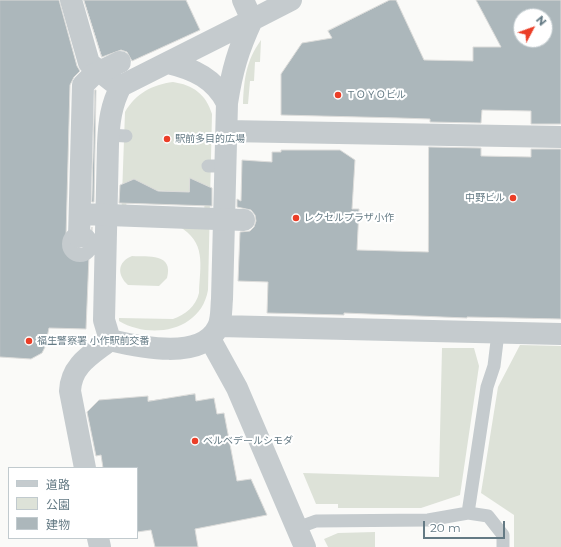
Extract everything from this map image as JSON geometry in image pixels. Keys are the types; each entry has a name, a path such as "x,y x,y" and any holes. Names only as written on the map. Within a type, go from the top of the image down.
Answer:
{"street":[{"path":"71,0 89,63 108,80 121,86"},
{"path":"242,0 252,20"},
{"path":"110,340 104,320 117,136 113,102 121,86 291,0"},
{"path":"252,20 238,50 232,71 227,103 227,130 217,166 222,299 214,333 301,538"},
{"path":"120,62 93,76 83,85 76,223 244,220"},
{"path":"168,63 185,67 211,82 221,91 227,103"},
{"path":"227,130 561,138"},
{"path":"110,340 136,347 182,349 214,333 561,334"},
{"path":"85,467 72,404 70,382 78,366 110,340"}],"lane":[{"path":"468,513 487,387 494,366 498,333"},
{"path":"301,538 316,521 428,520 468,513 488,516 503,535 503,547"}],"green space":[{"path":"261,40 260,62 255,62 254,81 250,81 248,104 243,104 247,70 252,55"},
{"name":"駅前多目的広場","path":"165,83 180,83 193,88 206,101 212,114 208,290 203,304 196,315 185,323 173,328 145,330 132,327 119,321 119,318 173,319 182,315 193,306 199,293 200,255 194,239 187,232 178,226 121,223 125,112 129,105 139,95 151,88","holes":["127,182 142,190 190,192 205,185 204,220 126,218"]},
{"path":"132,256 152,257 163,260 167,264 167,278 159,286 128,285 120,273 120,269 121,265"},
{"path":"520,345 561,346 561,547 514,547 514,515 481,493 498,387"},
{"path":"442,348 474,348 479,366 460,495 421,508 338,508 338,504 316,504 303,473 439,477"},
{"path":"375,532 375,547 328,547 324,539 338,533"}],"building":[{"path":"0,0 59,0 77,66 80,71 74,77 70,85 66,237 68,243 72,247 78,249 85,248 90,243 92,227 92,255 89,256 86,329 49,328 45,347 42,353 31,359 0,357"},
{"path":"84,0 186,0 200,30 132,61 127,52 121,50 102,57"},
{"path":"390,0 396,0 424,60 473,61 473,47 501,47 476,0 561,0 561,124 531,124 531,111 482,110 481,123 430,122 430,119 281,115 281,74 302,43 332,38 328,31"},
{"path":"95,90 94,202 92,202"},
{"path":"429,147 481,148 481,156 531,157 531,149 561,149 561,319 467,318 344,313 344,315 267,313 268,282 238,281 240,232 250,231 254,227 256,221 255,215 251,210 237,207 237,199 241,201 242,160 272,162 272,152 281,152 281,150 340,150 355,160 352,209 359,209 357,250 428,252"},
{"path":"190,178 212,188 212,206 119,203 120,185 134,179 158,191 189,192"},
{"path":"195,394 196,401 214,398 217,414 224,413 237,481 251,479 267,515 195,529 198,547 155,547 151,530 138,532 138,467 103,467 101,455 96,456 87,412 99,400 148,396 148,401"}],"place":[{"name":"ＴＯＹＯビル","path":"338,95"},
{"name":"駅前多目的広場","path":"167,139"},
{"name":"中野ビル","path":"513,198"},
{"name":"レクセルプラザ小作","path":"296,218"},
{"name":"福生警察署 小作駅前交番","path":"29,341"},
{"name":"ベルベデールシモダ","path":"195,441"}]}
